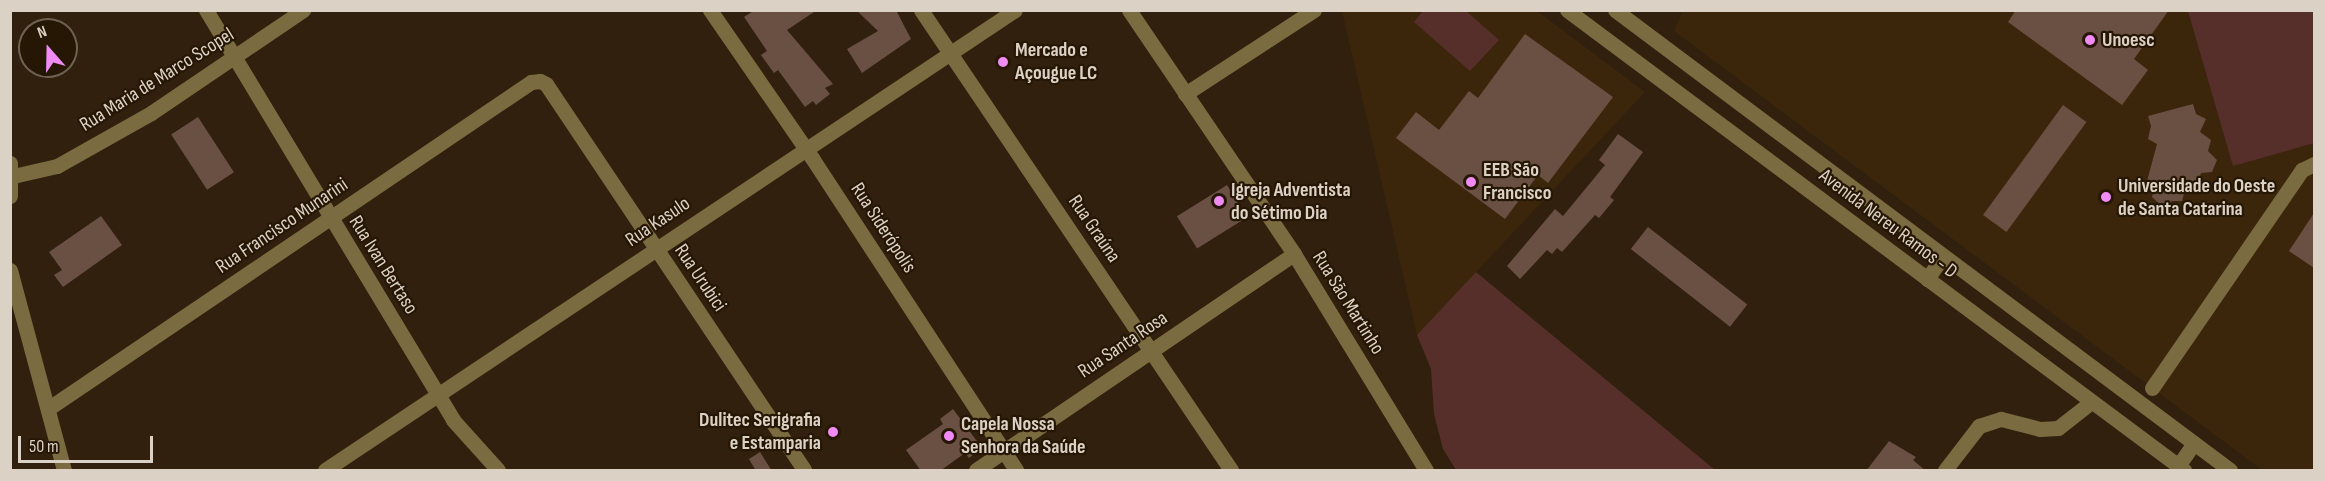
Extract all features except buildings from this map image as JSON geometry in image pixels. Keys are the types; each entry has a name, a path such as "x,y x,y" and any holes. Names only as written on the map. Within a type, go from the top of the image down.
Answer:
{"street":[{"name":"Rua Ivan Bertaso","path":"206,10 236,56 330,219 453,420 498,471"},
{"name":"Rua Maria de Marco Scopel","path":"17,171 67,160 150,113 303,10"},
{"name":"Rua Siderópolis","path":"710,10 806,149 1016,471"},
{"name":"Rua Graúna","path":"921,10 1231,471"},
{"name":"Rua Kasulo","path":"325,471 1015,10"},
{"name":"Rua São Martinho","path":"1130,10 1293,254 1426,471"},
{"path":"1185,94 1314,10"},
{"name":"Avenida Nereu Ramos - D","path":"1567,10 2181,468"},
{"name":"Avenida Nereu Ramos - D","path":"1614,10 2230,471"},
{"name":"Rua Francisco Munarini","path":"49,408 531,82 540,81"},
{"name":"Rua Urubici","path":"540,81 546,84 804,471"},
{"path":"1792,178 1809,155"},
{"path":"2152,388 2302,170 2314,164"},
{"path":"10,196 17,171"},
{"name":"Rua Santa Rosa","path":"976,471 1293,254"},
{"path":"1927,279 1944,256"},
{"path":"10,270 49,408 63,471"},
{"path":"1945,471 1979,426 2001,419 2040,429 2058,428 2091,402"},
{"path":"2124,426 2141,403"},
{"path":"2181,468 2194,443"}],"shaded area":[{"name":"Universidade do Oeste de Santa Catarina","path":"1683,10 2314,11 2314,470 2262,470 1674,31"},
{"name":"EEB São Francisco","path":"1342,11 1537,11 1645,92 1417,335"},
{"path":"1423,11 1466,11 1499,40 1470,71 1414,22"},
{"path":"2188,11 2314,11 2314,143 2233,166"},
{"path":"1476,272 1715,470 1456,470 1443,449 1434,414 1431,369 1417,335"}],"place":[{"name":"Unoesc","path":"2090,40"},
{"name":"Mercado e Açougue LC","path":"1003,62"},
{"name":"EEB São Francisco","path":"1471,182"},
{"name":"Universidade do Oeste de Santa Catarina","path":"2106,197"},
{"name":"Igreja Adventista do Sétimo Dia","path":"1219,201"},
{"name":"Dulitec Serigrafia e Estamparia","path":"833,432"},
{"name":"Capela Nossa Senhora da Saúde","path":"949,436"}]}
